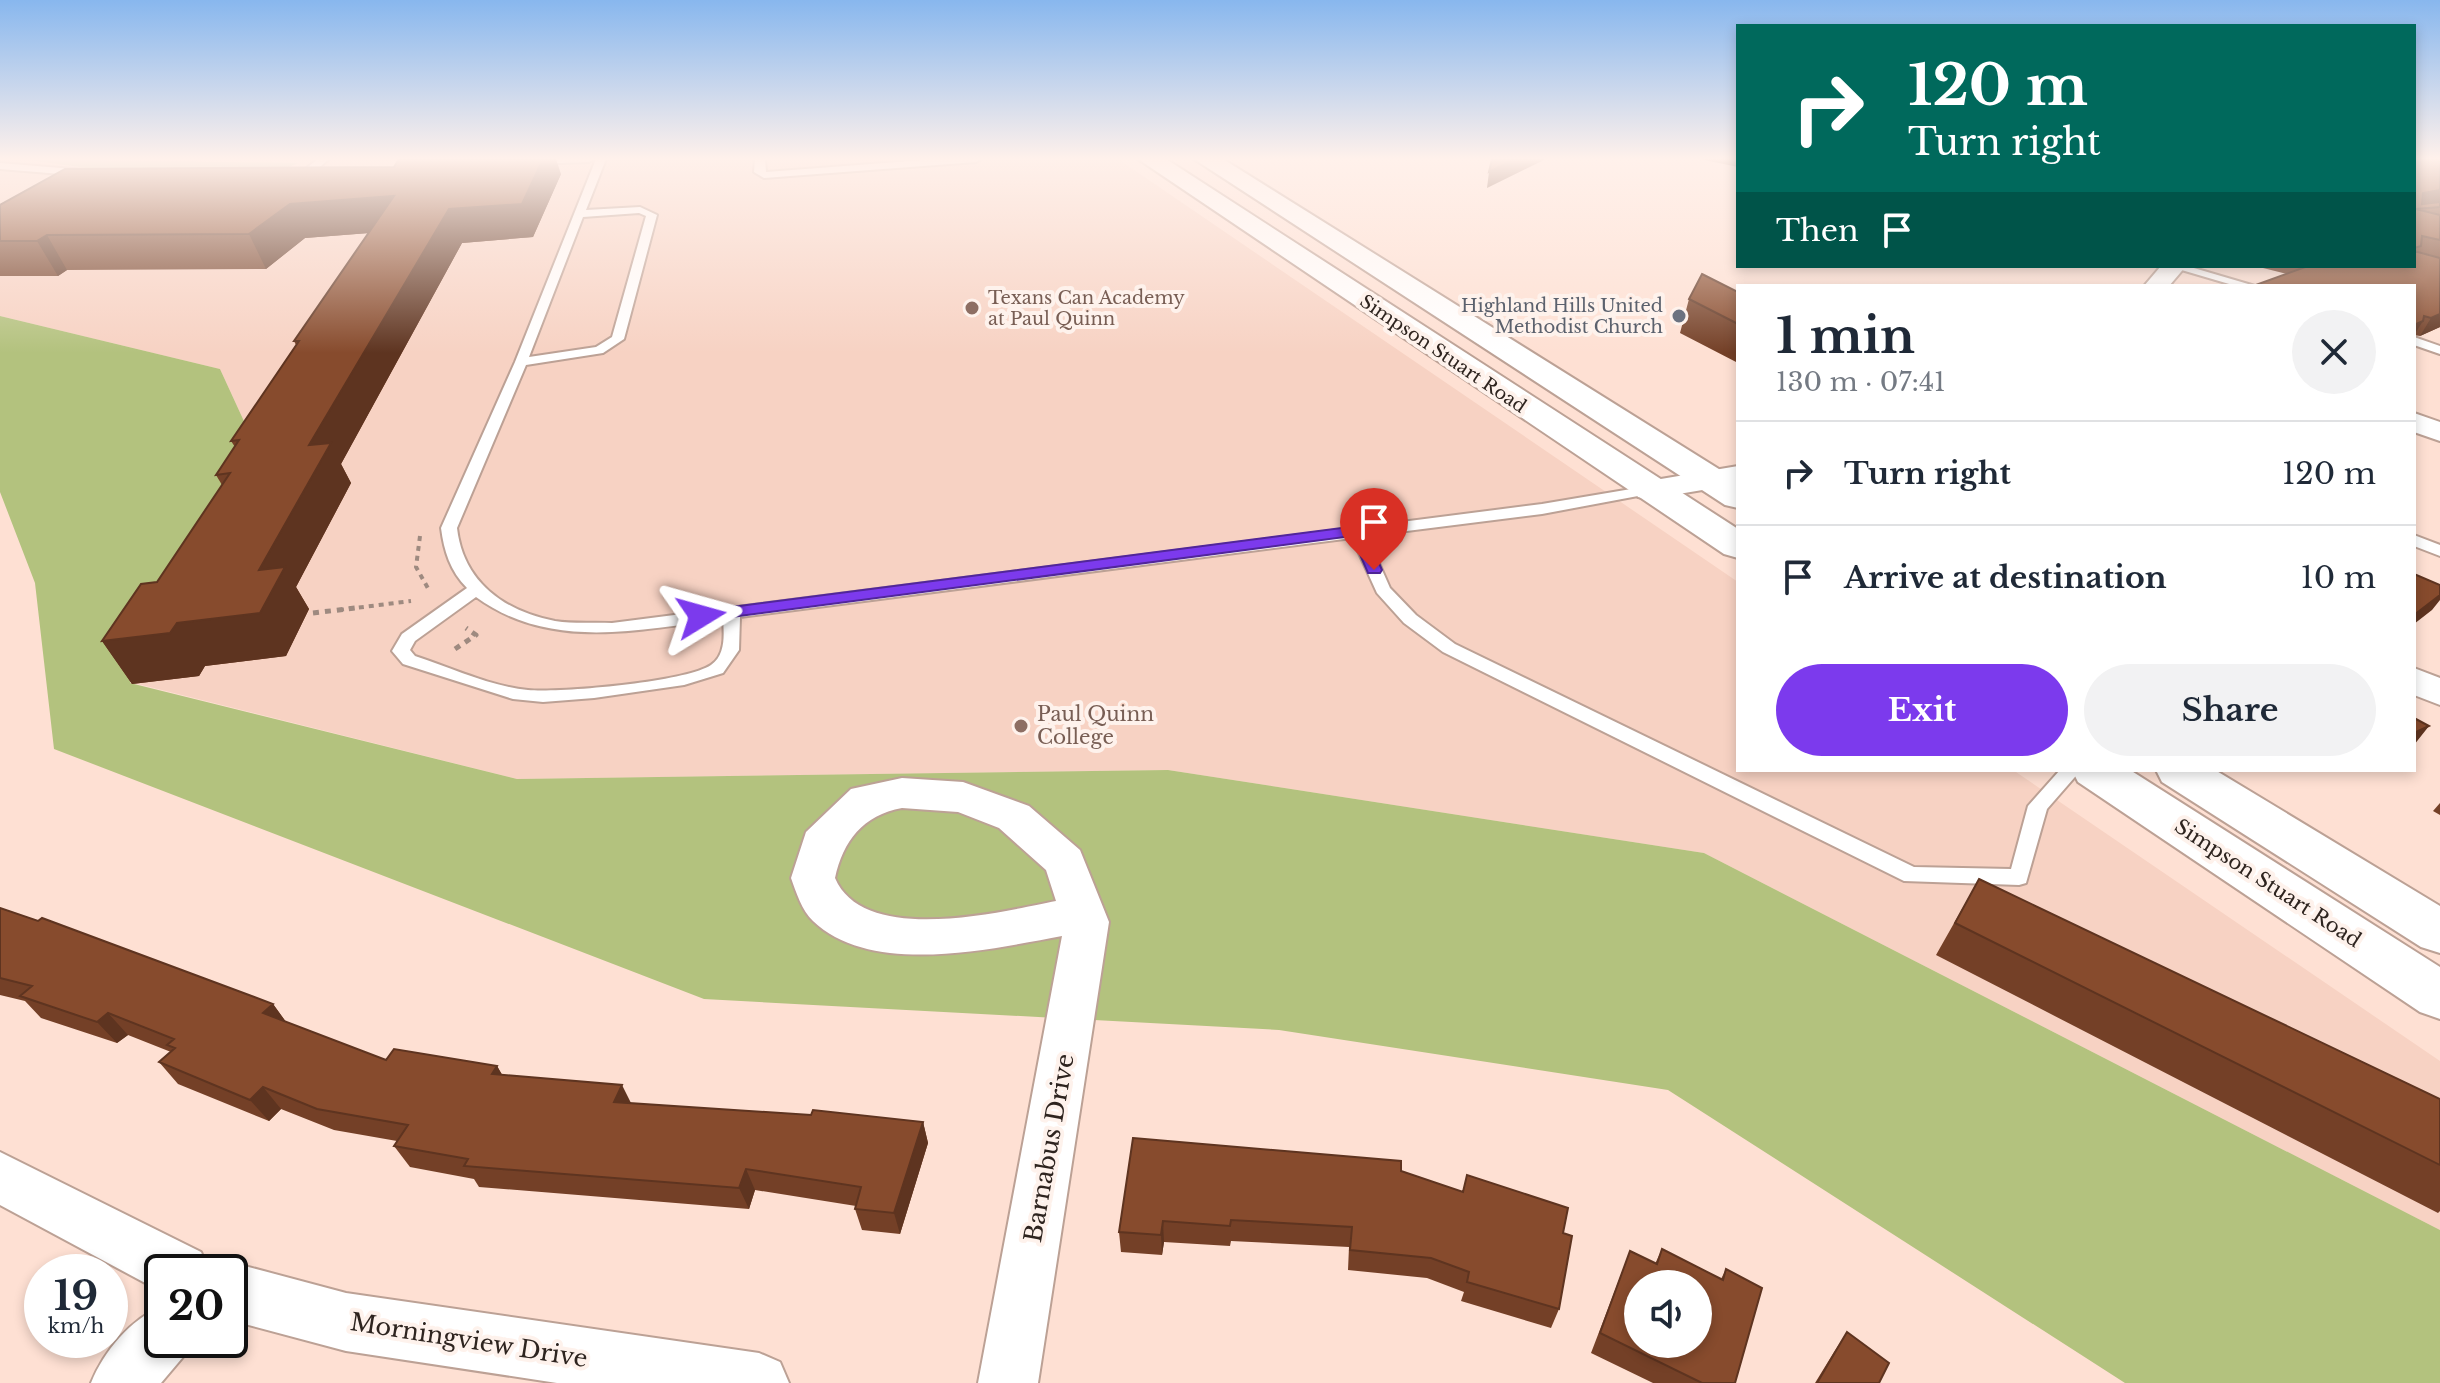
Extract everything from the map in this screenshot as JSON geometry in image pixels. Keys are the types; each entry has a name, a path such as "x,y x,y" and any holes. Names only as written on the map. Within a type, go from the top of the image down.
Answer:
{"main road":[{"name":"Simpson Stuart Road","path":"1247,224 1736,545"},
{"name":"Simpson Stuart Road","path":"1310,224 1729,484"},
{"name":"Simpson Stuart Road","path":"2098,772 2440,996"},
{"path":"2182,772 2440,932"}],"street":[{"path":"2158,284 2172,268"},
{"path":"2416,423 2440,432"},
{"path":"1649,490 1729,484"},
{"path":"2416,681 2440,693"},
{"name":"Barnabus Drive","path":"1008,1383 1083,956 1086,922 1065,862 1014,817 963,797 902,793 866,800 821,843 813,878 829,910 867,929 913,939 974,934 1083,914"},
{"path":"0,1177 147,1254"},
{"name":"Morningview Drive","path":"248,1296 346,1322 547,1368 759,1383"},
{"path":"121,1383 144,1357"}],"lane":[{"path":"576,224 521,362 449,528 449,549 477,588 497,608 551,626 612,628 1542,509 1649,490"},
{"path":"521,362 599,350 618,339 650,224"},
{"path":"2182,268 2242,284"},
{"path":"2416,342 2440,350"},
{"path":"1357,531 1383,590 1410,619 1449,648 1911,875 2019,877 2038,806 2069,772"},
{"path":"2416,541 2440,551"},
{"path":"477,588 408,638 401,651 409,660 527,696 580,694 691,678 717,669 732,648 731,612"}],"path":[{"path":"313,613 427,601"},
{"path":"430,667 476,635 464,627"}],"shaded area":[{"name":"Paul Quinn College","path":"0,224 1213,224 1736,581 1736,772 2016,772 2440,1061 2440,1230 1704,853 1168,770 517,779 130,682 254,443 220,369 0,316"}],"green space":[{"path":"0,316 220,369 254,443 130,683 517,779 1168,770 1704,853 2440,1230 2440,1383 2125,1383 1668,1090 1279,1030 704,999 54,749 35,583 0,492"}],"building":[{"path":"0,224 263,224 249,234 47,235 37,241 0,241"},
{"path":"375,224 440,224 309,445 331,443 259,570 285,567 260,613 177,623 170,633 102,641 141,584 157,582 230,473 216,475 239,440 231,441 299,341 294,341"},
{"path":"2416,224 2440,224 2440,240 2422,236 2421,246 2416,247"},
{"path":"2416,252 2440,258 2440,314 2431,318 2424,316 2423,321 2416,324 2416,284 2258,284 2302,268 2416,268"},
{"path":"1702,274 1736,291 1736,323 1689,299"},
{"path":"2416,575 2440,585 2440,595 2416,613"},
{"path":"2416,719 2429,726 2416,732"},
{"path":"1979,879 2440,1099 2440,1165 1955,923"},
{"path":"0,908 38,921 42,918 273,1004 263,1013 386,1060 394,1049 497,1066 492,1074 622,1085 614,1102 811,1115 813,1110 923,1122 894,1213 855,1209 861,1187 746,1169 739,1188 464,1166 468,1159 394,1146 408,1125 317,1109 263,1087 250,1100 159,1062 175,1048 167,1045 174,1039 108,1013 97,1022 20,996 32,986 0,978"},
{"path":"1133,1138 1401,1161 1401,1171 1463,1192 1467,1175 1568,1208 1563,1233 1572,1236 1559,1309 1467,1282 1469,1272 1431,1258 1350,1250 1352,1227 1231,1220 1230,1226 1163,1221 1161,1235 1119,1232"},
{"path":"1662,1249 1703,1270 1624,1270 1624,1345 1600,1333 1630,1251 1657,1264"},
{"path":"1726,1269 1762,1288 1735,1383 1702,1383 1651,1358 1712,1358 1712,1274 1723,1280"},
{"path":"1847,1332 1889,1363 1879,1383 1817,1383"}],"place":[{"name":"Texans Can Academy at Paul Quinn","path":"972,308"},
{"name":"Highland Hills United Methodist Church","path":"1679,316"},
{"name":"Paul Quinn College","path":"1021,726"}],"route":[{"path":"701,616 1357,531 1374,570"}]}
